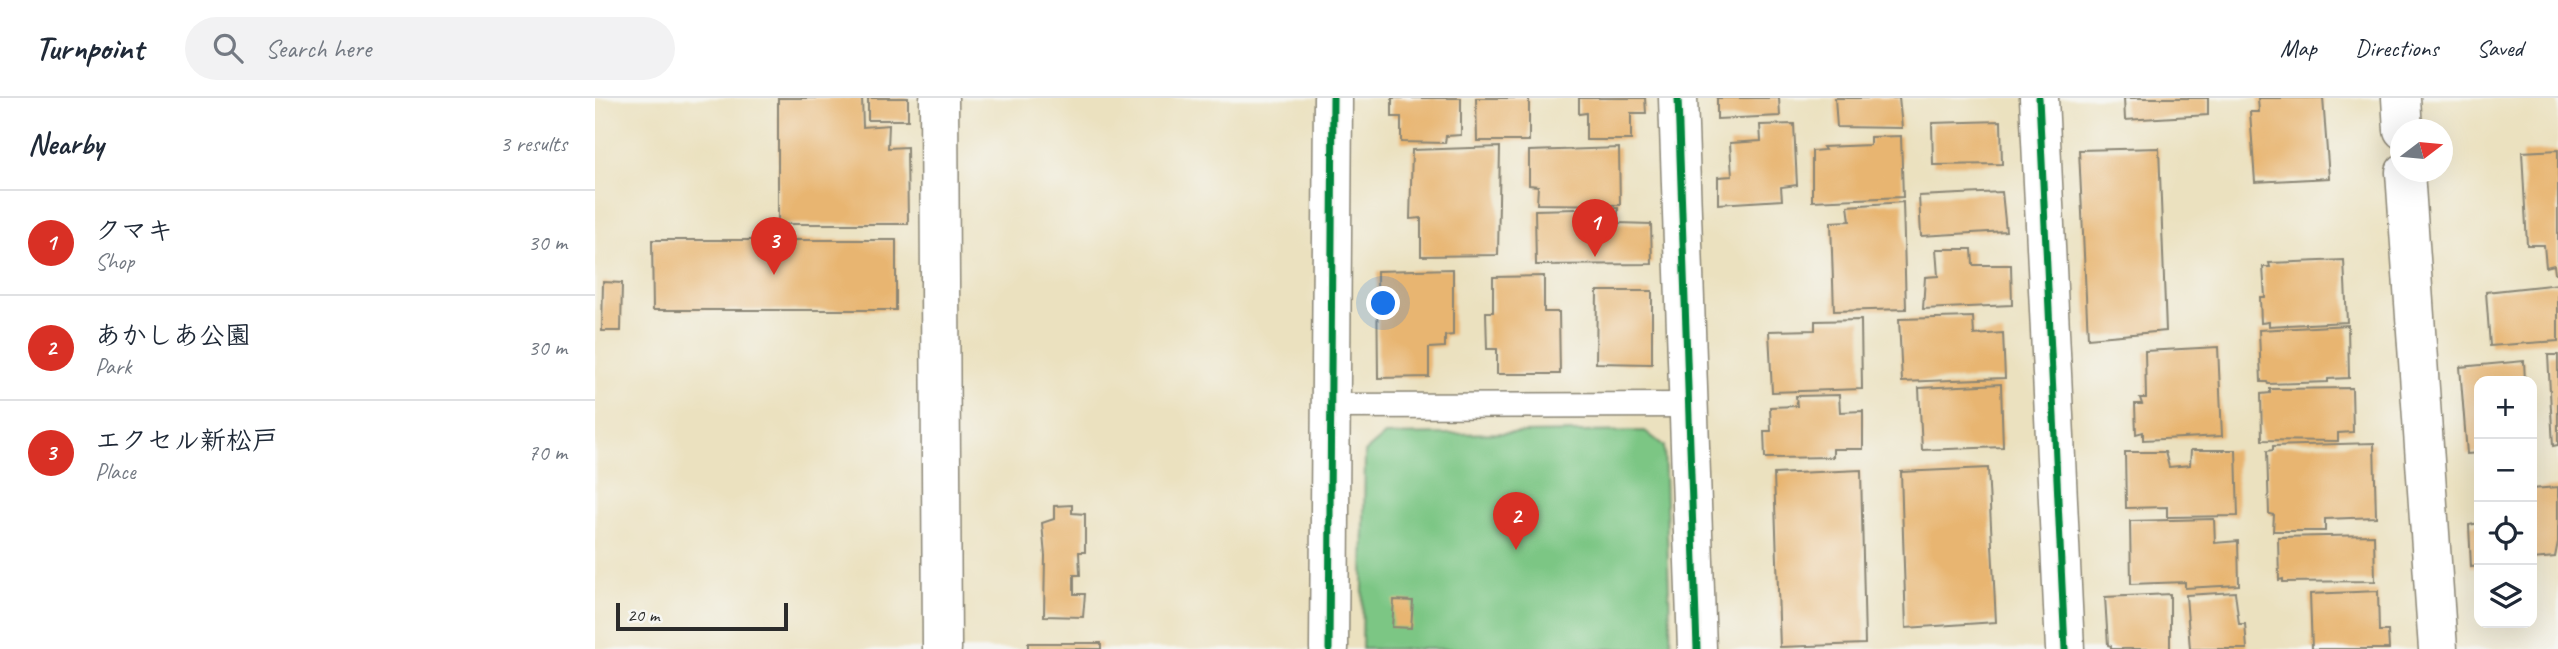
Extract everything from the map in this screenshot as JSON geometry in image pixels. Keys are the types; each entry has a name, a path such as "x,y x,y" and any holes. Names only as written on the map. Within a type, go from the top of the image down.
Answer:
{"street":[{"path":"939,98 942,649"},
{"path":"1329,649 1333,98"},
{"path":"1678,98 1697,649"},
{"path":"2039,98 2065,649"},
{"path":"2400,98 2402,119"},
{"path":"2407,182 2438,649"}],"lane":[{"path":"1332,406 1690,405"}],"green space":[{"path":"1645,431 1664,446 1671,649 1362,649 1365,452 1385,435"}],"building":[{"path":"778,98 862,98 863,127 889,125 888,148 907,147 908,224 778,224"},
{"path":"868,98 908,98 908,120 868,120"},
{"path":"1392,98 1461,98 1461,135 1446,136 1445,143 1401,142 1401,117 1392,117"},
{"path":"1476,98 1529,98 1529,141 1477,141"},
{"path":"1579,98 1645,98 1646,113 1631,113 1631,140 1586,140 1586,113 1579,114"},
{"path":"1717,98 1779,98 1780,116 1717,119"},
{"path":"1835,98 1899,98 1902,128 1837,127"},
{"path":"2124,98 2208,98 2208,115 2125,120"},
{"path":"2258,98 2323,98 2329,178 2255,182 2250,112 2259,112"},
{"path":"2001,121 2002,164 1933,165 1932,123"},
{"path":"1794,124 1797,185 1781,187 1782,200 1718,204 1718,177 1732,176 1730,143 1761,141 1760,125"},
{"path":"1901,136 1903,197 1812,201 1812,151 1825,150 1823,147 1870,145 1870,137"},
{"path":"1500,147 1498,255 1421,256 1421,218 1410,219 1412,150"},
{"path":"1619,148 1620,205 1537,204 1538,186 1529,185 1529,151"},
{"path":"2159,148 2166,331 2088,338 2079,150"},
{"path":"2558,150 2558,273 2555,273 2554,265 2546,267 2544,245 2527,245 2522,152"},
{"path":"2002,192 2006,231 1921,236 1919,196"},
{"path":"1903,202 1906,309 1834,311 1831,222 1850,221 1848,206"},
{"path":"1618,208 1618,223 1651,224 1652,264 1536,265 1535,210"},
{"path":"652,240 896,240 896,310 653,310"},
{"path":"1936,249 1972,249 1973,265 2011,265 2012,305 1923,309 1925,277 1938,276"},
{"path":"2344,260 2347,322 2269,326 2269,322 2261,323 2260,297 2265,297 2263,267 2270,267 2269,263"},
{"path":"1453,269 1453,335 1445,336 1445,347 1429,348 1429,377 1378,378 1377,271"},
{"path":"1544,276 1544,312 1559,312 1560,374 1497,374 1497,349 1487,349 1486,312 1493,312 1493,277"},
{"path":"603,282 622,283 621,331 602,331"},
{"path":"2558,284 2558,341 2490,346 2486,292"},
{"path":"1597,291 1652,291 1652,364 1596,363"},
{"path":"1973,317 1974,335 2003,333 2005,378 1902,382 1899,319"},
{"path":"1861,320 1862,389 1772,392 1769,331 1815,330 1815,321"},
{"path":"2348,325 2349,378 2328,379 2328,382 2261,382 2259,330"},
{"path":"2218,347 2222,436 2143,440 2143,432 2136,434 2135,404 2142,404 2140,398 2146,398 2145,351"},
{"path":"2548,355 2558,355 2558,445 2553,446"},
{"path":"2524,361 2525,376 2474,376 2474,453 2467,454 2460,367"},
{"path":"2001,384 2003,447 1922,450 1919,388"},
{"path":"2352,388 2353,432 2338,433 2338,441 2262,440 2261,394 2270,393 2270,389"},
{"path":"1839,395 1840,412 1863,411 1863,449 1833,449 1833,457 1765,458 1764,431 1771,431 1770,407 1797,406 1796,396"},
{"path":"2374,443 2376,517 2325,519 2325,531 2273,531 2274,515 2269,514 2267,451 2273,450 2273,446"},
{"path":"2191,450 2236,450 2238,516 2167,517 2167,507 2126,508 2125,452 2165,452 2169,467 2190,465"},
{"path":"1988,468 1996,622 1906,628 1901,472"},
{"path":"1861,470 1865,644 1780,647 1774,474"},
{"path":"2558,487 2558,542 2555,557 2537,559 2537,489"},
{"path":"1072,505 1072,513 1085,514 1085,552 1079,552 1080,575 1074,575 1074,594 1085,594 1083,617 1044,616 1045,556 1042,523 1054,519 1054,506"},
{"path":"2214,519 2215,543 2238,541 2239,585 2185,588 2185,582 2131,584 2130,521"},
{"path":"2474,524 2474,567 2471,567 2469,525"},
{"path":"2374,535 2375,581 2279,580 2278,537"},
{"path":"2378,591 2379,631 2388,631 2389,649 2312,649 2310,594"},
{"path":"2235,592 2239,624 2245,624 2247,649 2190,649 2186,595"},
{"path":"2170,594 2170,649 2111,649 2108,645 2105,597"},
{"path":"1394,600 1413,601 1411,628 1392,627"},
{"path":"1028,643 1101,643 1101,649 1028,649"}],"cycle path":[{"path":"1329,649 1333,98"},
{"path":"1678,98 1697,649"},
{"path":"2039,98 2065,649"}],"place":[{"name":"クマキ","path":"1595,257"},
{"name":"エクセル新松戸","path":"774,275"},
{"name":"あかしあ公園","path":"1516,550"}]}
